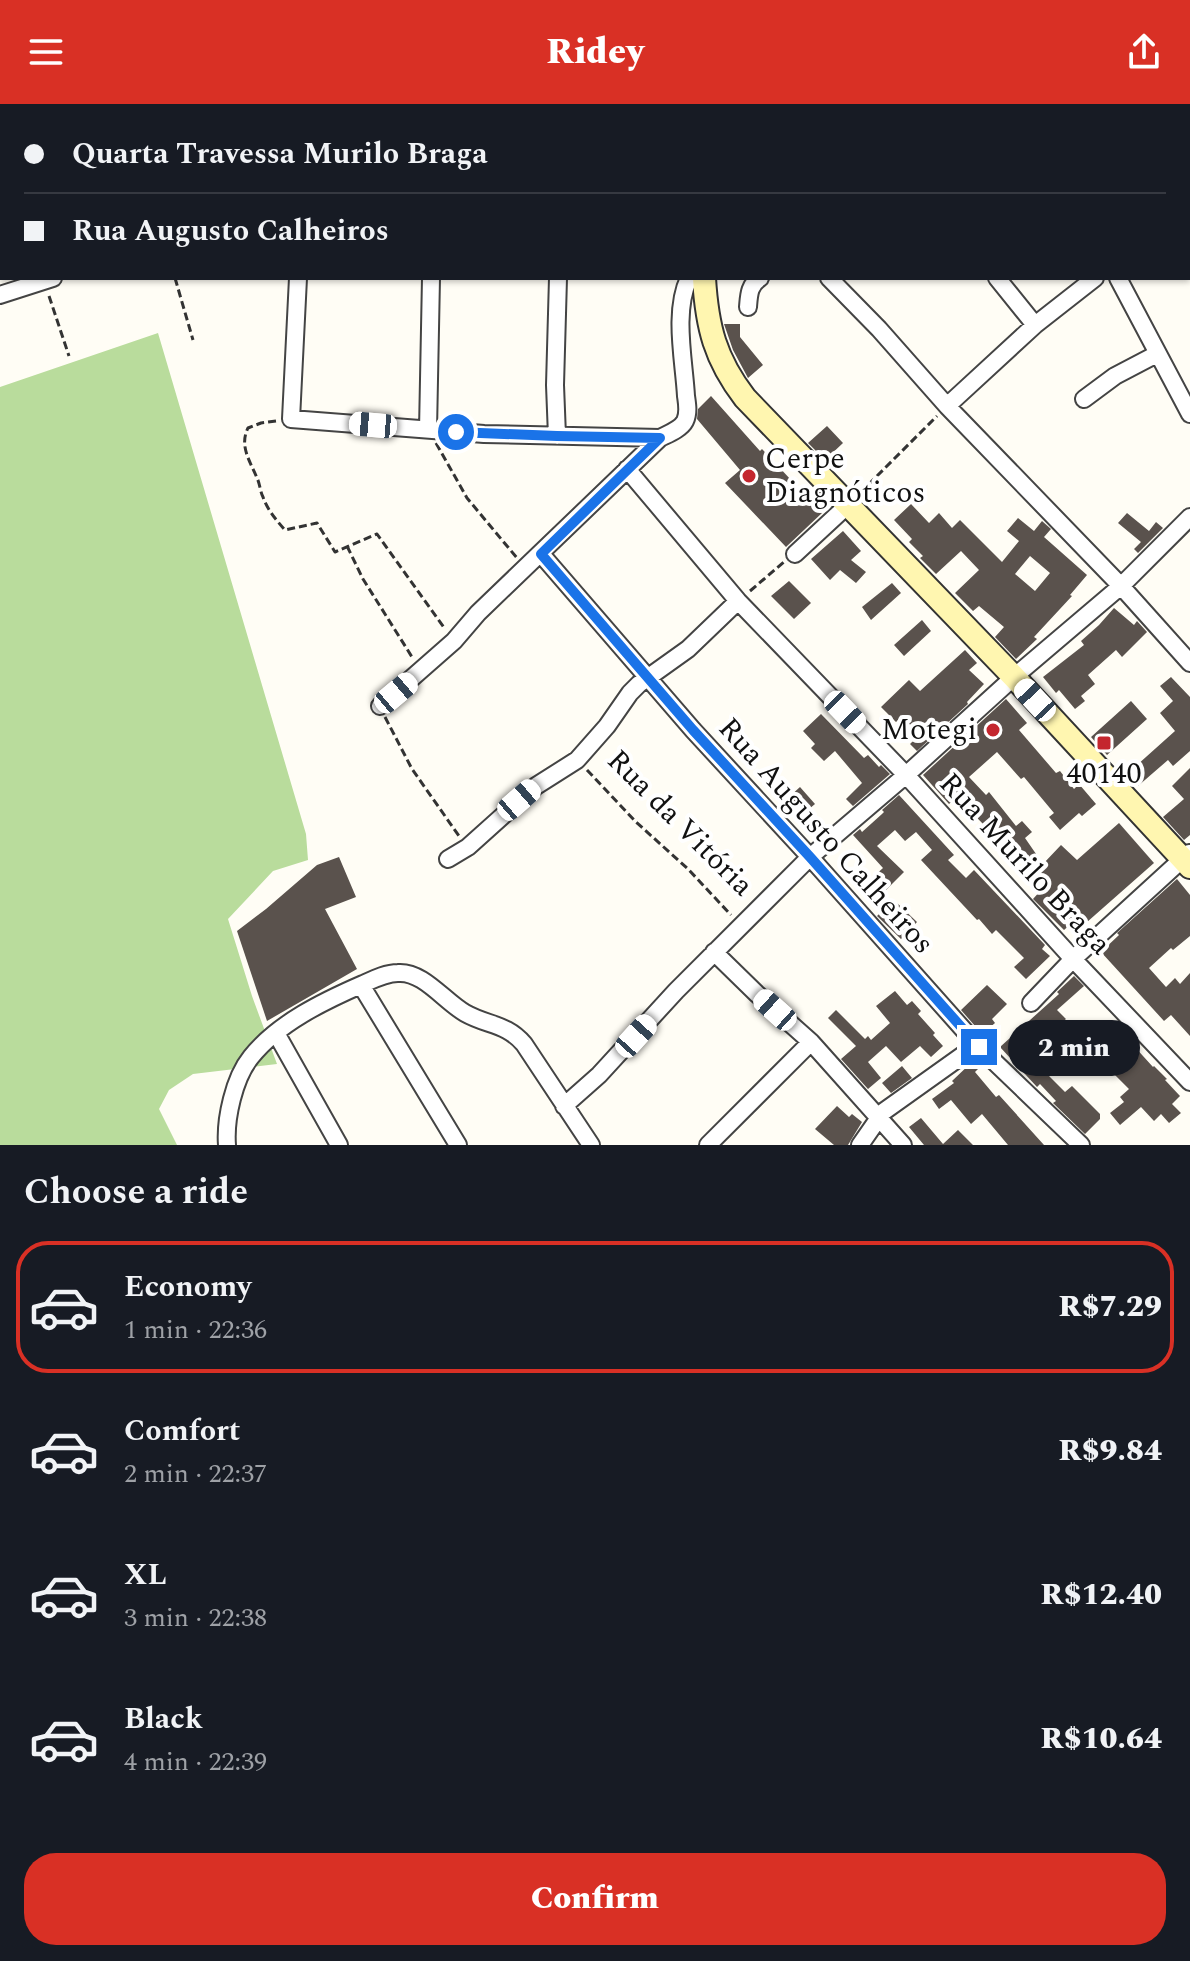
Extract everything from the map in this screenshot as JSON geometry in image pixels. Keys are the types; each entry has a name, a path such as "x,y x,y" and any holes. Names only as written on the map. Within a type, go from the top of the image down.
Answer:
{"main road":[{"path":"704,280 711,332 719,356 729,377 745,398 1188,859"}],"street":[{"path":"0,295 46,280"},
{"path":"298,280 291,419 428,430 660,438"},
{"path":"428,430 431,280"},
{"path":"557,436 558,280"},
{"path":"380,706 454,641 478,613 660,438 685,421 682,304 688,280"},
{"path":"748,307 750,290 757,280"},
{"path":"831,280 1190,663"},
{"path":"999,280 1035,325"},
{"path":"947,406 1035,325 1092,280"},
{"path":"1119,280 1190,414"},
{"path":"1084,399 1115,376 1157,354"},
{"name":"Rua Murilo Braga","path":"627,469 738,601 906,775 1190,1082"},
{"path":"795,554 849,504"},
{"path":"564,1106 615,1058 714,952 810,857 1121,586 1190,517"},
{"name":"Rua Augusto Calheiros","path":"541,554 756,801 810,857 977,1045 1081,1145"},
{"path":"448,859 468,847 536,786 577,760 646,677 688,649 738,601"},
{"path":"1031,1003 1073,959 1188,859"},
{"path":"714,952 811,1042 903,1145"},
{"path":"227,1145 226,1133 239,1077 251,1057 276,1033 337,995 398,972 421,978 468,1014 514,1032 591,1145"},
{"path":"361,985 458,1145"},
{"path":"276,1033 339,1145"},
{"path":"708,1145 811,1042"},
{"path":"860,1145 883,1112 977,1045"}],"path":[{"path":"49,280 69,356"},
{"path":"176,280 193,340"},
{"path":"849,504 947,406"},
{"path":"291,419 261,423 248,428 244,435 245,453 274,517 285,530 317,523 335,552 377,534 454,641"},
{"path":"428,430 467,498 526,568"},
{"path":"347,546 394,632 421,671"},
{"path":"738,601 795,554"},
{"path":"380,706 412,769 468,847"},
{"name":"Rua da Vitória","path":"577,760 742,926"}],"green space":[{"path":"158,333 306,834 308,860 273,871 228,919 277,1064 193,1074 169,1090 159,1109 177,1145 0,1145 0,387"}],"building":[{"path":"724,324 740,324 740,337 763,365 748,378 733,350"},
{"path":"711,396 822,513 786,547 725,483 740,470 697,419 698,409"},
{"path":"827,426 843,443 825,460 808,443"},
{"path":"911,504 929,523 939,513 952,528 960,520 1002,562 1019,541 1007,531 1018,518 1034,531 1042,521 1051,529 1044,537 1087,575 1034,637 1037,639 1016,659 995,637 1004,627 979,606 973,611 955,593 979,570 961,551 936,574 920,558 923,556 909,542 912,539 894,520","holes":["1030,556 1050,573 1035,591 1015,574"]},
{"path":"1127,513 1149,531 1156,522 1163,528 1138,553 1134,549 1141,542 1118,523"},
{"path":"843,531 861,551 851,560 866,572 856,583 840,570 830,580 811,559"},
{"path":"789,581 811,603 794,619 771,596"},
{"path":"892,583 901,593 871,620 862,607"},
{"path":"1114,608 1134,625 1137,621 1147,632 1122,657 1116,650 1088,675 1095,684 1081,696 1085,701 1075,709 1043,677 1084,645 1081,641"},
{"path":"922,620 931,631 904,656 894,645"},
{"path":"965,650 977,663 969,670 984,684 968,704 917,751 910,744 919,735 902,716 896,722 881,707 909,680 920,691"},
{"path":"1171,677 1190,697 1190,751 1173,766 1168,760 1138,786 1127,774 1175,731 1160,713 1173,701 1160,686"},
{"path":"1006,699 1027,723 1019,730 1056,773 1060,771 1074,789 1079,784 1096,804 1082,816 1079,813 1060,830 1049,817 1054,813 1024,777 1021,779 997,752 969,777 986,795 989,792 1016,826 1022,821 1032,832 1025,838 1043,864 1061,845 1077,860 1119,823 1154,863 1078,930 1072,923 1064,930 1033,899 1042,889 1028,875 1032,871 1015,846 1011,850 989,819 983,824 957,797 949,804 923,775"},
{"path":"1131,701 1147,719 1107,755 1091,737"},
{"path":"821,714 864,758 868,755 890,774 853,806 846,799 862,783 835,751 824,761 811,748 815,744 803,731"},
{"path":"1190,768 1190,835 1184,840 1163,817 1184,799 1172,786"},
{"path":"800,787 815,804 803,814 789,797"},
{"path":"899,795 954,855 948,860 966,878 974,870 1045,945 1042,949 1050,956 1026,979 1014,967 1024,958 996,930 992,934 977,920 921,860 932,850 916,832 905,841 895,830 877,846 904,872 884,892 872,878 883,868 853,835 860,829 862,832"},
{"path":"339,857 356,897 325,909 357,969 267,1021 237,931 317,865"},
{"path":"1177,879 1190,895 1190,936 1149,968 1166,987 1175,978 1180,984 1190,973 1190,1036 1171,1015 1164,1021 1101,952 1119,935 1117,933"},
{"path":"894,900 917,922 901,939 877,916"},
{"path":"1074,976 1084,986 1057,1010 1066,1019 1046,1040 1066,1061 1049,1076 1065,1092 1072,1086 1100,1114 1100,1119 1085,1134 1053,1103 1056,1101 1040,1084 1037,1087 1000,1047 1059,994 1057,992"},
{"path":"987,985 1007,1004 992,1019 995,1023 982,1034 961,1010"},
{"path":"895,991 907,1005 912,1001 921,1011 918,1014 943,1046 931,1057 920,1046 901,1062 886,1046 868,1062 881,1078 868,1089 841,1059 856,1046 828,1018 836,1010 865,1039 868,1036 871,1040 890,1023 876,1006"},
{"path":"1109,1020 1120,1036 1123,1034 1180,1096 1172,1104 1181,1113 1169,1123 1161,1114 1154,1121 1141,1107 1120,1125 1110,1113 1124,1102 1120,1097 1129,1089 1114,1074 1117,1070 1087,1036"},
{"path":"973,1061 979,1068 975,1072 996,1097 999,1095 1044,1145 1008,1145 982,1114 971,1124 951,1100 939,1109 932,1099 954,1083 952,1081"},
{"path":"902,1066 912,1078 891,1093 882,1083"},
{"path":"837,1106 849,1117 852,1114 862,1122 848,1145 834,1145 815,1129"},
{"path":"921,1118 943,1144 958,1130 973,1145 924,1145 909,1127"}],"place":[{"name":"Cerpe Diagnóticos","path":"749,476"},
{"name":"Motegi","path":"993,730"},
{"name":"40140","path":"1104,743"}],"route":[{"path":"456,432 660,438 541,554 756,801 979,1047"}]}
